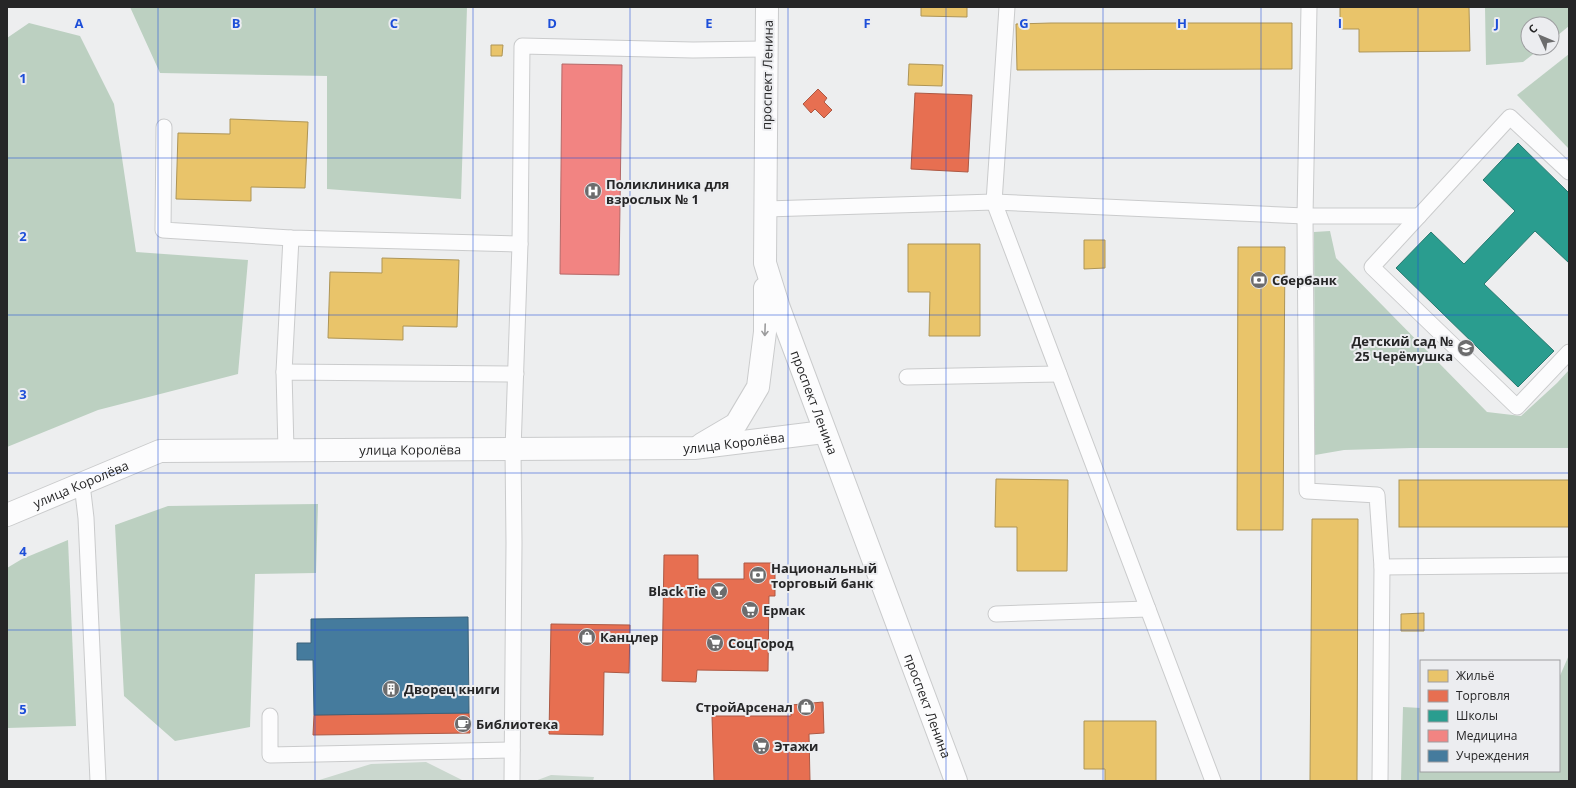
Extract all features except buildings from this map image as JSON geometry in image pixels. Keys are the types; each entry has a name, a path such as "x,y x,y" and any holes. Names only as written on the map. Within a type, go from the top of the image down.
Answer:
{"street":[{"name":"проспект Ленина","path":"767,7 765,263 779,308 824,432 956,781"},
{"path":"694,448 736,424 758,387 766,332 765,263"},
{"name":"улица Королёва","path":"7,515 160,451 694,448 824,432"}],"lane":[{"path":"1007,7 994,202 1212,781"},
{"path":"1309,7 1305,216 1307,491 1377,495 1382,567 1380,781"},
{"path":"512,781 514,543 513,450 520,244 522,46 693,50 767,49"},
{"path":"1569,172 1510,117 1372,267 1517,407 1569,352"},
{"path":"164,128 162,230 291,238 520,244"},
{"path":"766,209 994,202 1305,216 1419,216"},
{"path":"286,450 284,372 291,238"},
{"path":"284,372 516,374"},
{"path":"907,378 1059,374"},
{"path":"82,484 86,518 98,781"},
{"path":"1382,567 1569,565"},
{"path":"996,614 1148,609"},
{"path":"270,716 270,755 512,750"}],"shaded area":[{"path":"426,762 464,781 316,781 371,764"},
{"path":"551,775 594,777 593,781 535,781"}],"green space":[{"path":"130,7 467,7 461,199 327,189 327,76 160,73"},
{"path":"1485,7 1569,7 1569,26 1560,33 1560,16 1520,16 1520,56 1531,56 1523,62 1486,65"},
{"path":"29,23 80,36 114,104 136,252 248,260 238,374 98,410 7,447 7,38"},
{"path":"1569,54 1569,149 1517,95"},
{"path":"1330,231 1336,258 1487,412 1521,416 1569,370 1569,448 1411,448 1344,450 1315,455 1314,232"},
{"path":"318,504 316,573 255,574 250,727 175,741 124,696 115,525 168,506"},
{"path":"68,540 76,726 7,728 7,568 22,559"},
{"path":"1569,655 1569,781 1401,781 1403,707 1420,708 1420,772 1560,772 1560,676"}],"place":[{"name":"Поликлиника для взрослых № 1","path":"593,191"},
{"name":"Сбербанк","path":"1259,280"},
{"name":"Детский сад № 25 Черёмушка","path":"1466,348"},
{"name":"Национальный торговый банк","path":"758,575"},
{"name":"Black Tie","path":"719,591"},
{"name":"Ермак","path":"750,610"},
{"name":"Канцлер","path":"587,637"},
{"name":"СоцГород","path":"715,643"},
{"name":"Дворец книги","path":"391,689"},
{"name":"СтройАрсенал","path":"806,707"},
{"name":"Библиотека","path":"463,724"},
{"name":"Этажи","path":"761,746"}]}
